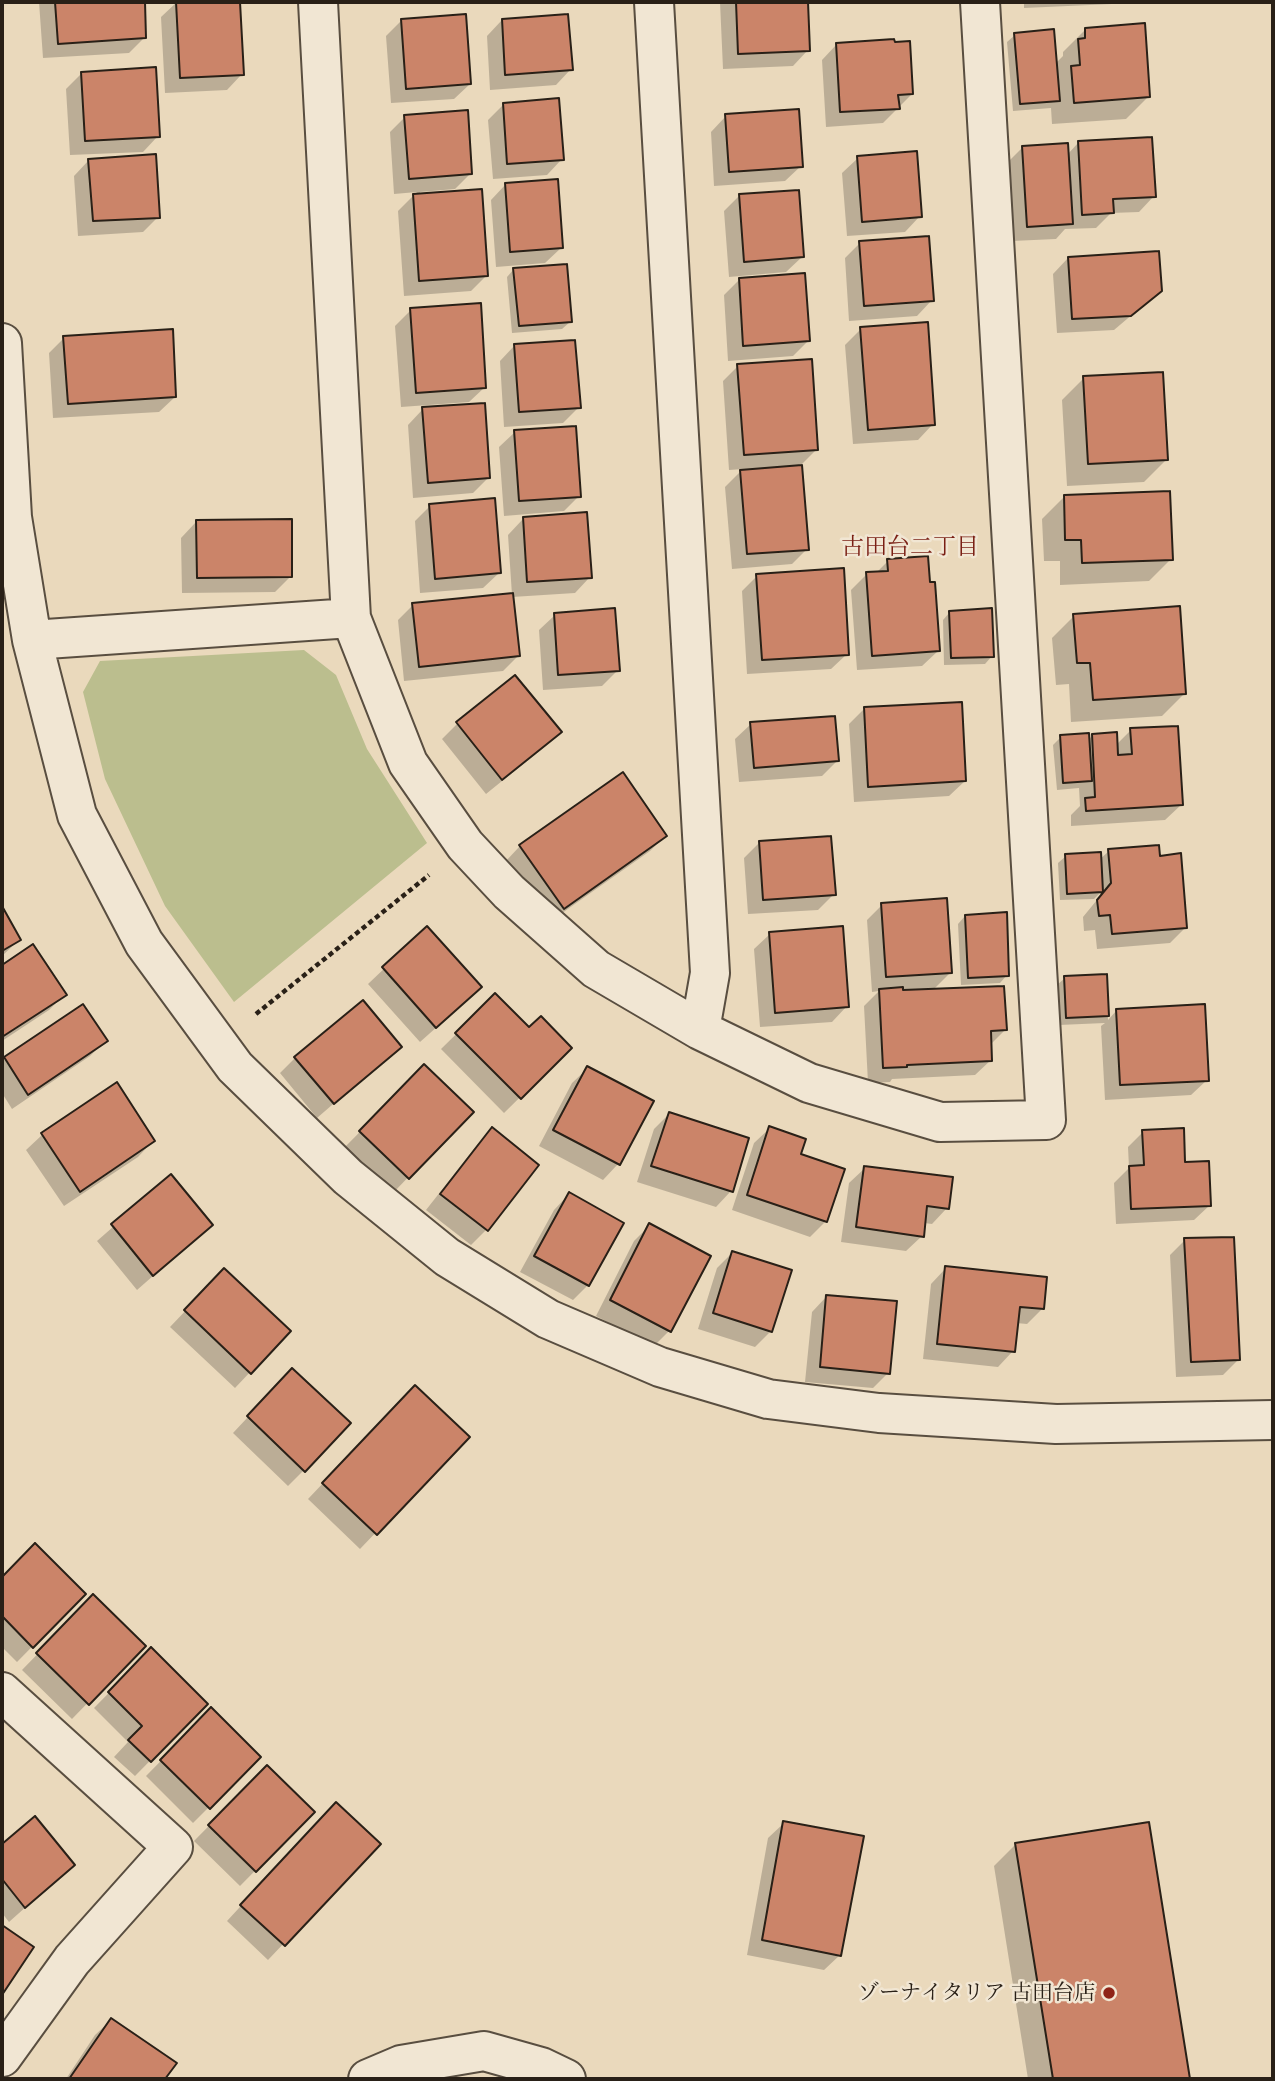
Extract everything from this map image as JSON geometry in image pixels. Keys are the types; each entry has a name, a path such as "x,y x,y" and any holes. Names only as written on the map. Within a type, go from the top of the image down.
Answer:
{"street":[{"path":"318,2 351,618 408,763 465,845 509,892 597,970 700,1030 808,1083 940,1122 1046,1120 981,2"},
{"path":"654,2 710,973 700,1030"},
{"path":"2,343 12,517 32,640 77,815 144,943 235,1067 348,1177 447,1257 548,1319 660,1367 768,1399 879,1413 1056,1424 1273,1420"},
{"path":"32,640 351,618"},
{"path":"2,1692 173,1847 72,1960 2,2057"},
{"path":"368,2079 401,2065 484,2051 541,2067 566,2079"}],"path":[{"path":"250,1019 465,845"}],"green space":[{"path":"304,650 336,675 367,749 427,843 234,1002 165,906 105,779 83,692 100,661"}],"building":[{"path":"55,2 145,2 146,38 58,44"},
{"path":"176,2 240,2 244,75 180,78"},
{"path":"736,2 808,2 810,51 738,54"},
{"path":"466,14 471,84 406,89 401,19"},
{"path":"568,14 573,70 505,75 502,19"},
{"path":"1145,23 1150,97 1074,103 1071,66 1080,65 1078,39 1085,38 1085,28"},
{"path":"1054,29 1060,101 1020,104 1014,33"},
{"path":"894,39 895,42 910,41 913,94 898,95 900,109 840,112 836,43"},
{"path":"156,67 160,137 85,141 81,72"},
{"path":"559,98 564,160 507,164 503,103"},
{"path":"799,109 803,167 729,172 725,114"},
{"path":"468,110 472,174 409,179 404,115"},
{"path":"1152,137 1156,197 1113,199 1114,213 1082,215 1078,141"},
{"path":"1068,143 1073,224 1027,227 1022,146"},
{"path":"917,151 922,217 862,222 857,156"},
{"path":"156,154 160,218 93,221 88,159"},
{"path":"558,179 563,248 510,252 505,183"},
{"path":"482,189 488,276 419,281 413,194"},
{"path":"799,190 804,257 744,262 739,194"},
{"path":"929,236 934,301 864,306 859,241"},
{"path":"1159,251 1162,291 1131,316 1072,319 1068,257"},
{"path":"567,264 572,322 519,326 513,268"},
{"path":"805,273 810,341 743,346 739,278"},
{"path":"481,303 486,388 416,393 410,308"},
{"path":"928,322 935,425 868,430 860,327"},
{"path":"173,329 176,397 68,404 63,336"},
{"path":"575,340 581,408 519,412 514,344"},
{"path":"812,359 818,450 744,455 737,364"},
{"path":"1163,372 1168,460 1088,464 1083,376"},
{"path":"485,403 490,478 428,483 422,407"},
{"path":"576,426 581,497 519,501 514,430"},
{"path":"802,465 809,550 747,554 740,470"},
{"path":"1170,491 1173,560 1082,563 1081,540 1065,540 1064,495"},
{"path":"495,498 501,573 435,579 429,504"},
{"path":"587,512 592,578 527,582 523,517"},
{"path":"292,519 292,577 197,578 196,520"},
{"path":"928,556 930,582 935,582 940,651 872,656 866,572 888,571 887,559"},
{"path":"844,568 849,655 762,660 756,574"},
{"path":"513,593 520,656 419,667 412,603"},
{"path":"1180,606 1186,694 1093,700 1090,663 1077,663 1073,614"},
{"path":"615,608 620,671 558,675 554,613"},
{"path":"992,608 994,657 951,658 949,611"},
{"path":"515,675 562,732 502,780 456,722"},
{"path":"962,702 966,781 868,787 864,707"},
{"path":"835,716 839,761 754,768 750,722"},
{"path":"1178,726 1183,805 1086,811 1085,798 1095,797 1092,734 1117,732 1118,755 1132,754 1130,728"},
{"path":"1089,733 1092,781 1063,783 1060,735"},
{"path":"623,772 667,836 564,909 519,845"},
{"path":"831,836 836,895 763,900 759,841"},
{"path":"1159,845 1160,856 1181,853 1187,928 1112,934 1110,915 1099,916 1097,900 1111,883 1108,849"},
{"path":"1101,852 1103,892 1067,894 1065,854"},
{"path":"947,898 952,973 886,977 881,903"},
{"path":"2,906 21,940 2,951"},
{"path":"1007,912 1009,976 968,978 965,915"},
{"path":"427,926 482,987 436,1028 382,967"},
{"path":"843,926 849,1007 775,1013 769,932"},
{"path":"33,944 67,995 2,1037 2,965"},
{"path":"1107,974 1109,1016 1066,1018 1064,976"},
{"path":"1004,986 1007,1030 991,1031 992,1061 883,1068 879,989"},
{"path":"495,993 529,1027 541,1016 572,1048 521,1099 455,1033"},
{"path":"363,1000 402,1047 334,1104 294,1057"},
{"path":"83,1004 108,1041 28,1095 4,1057"},
{"path":"1205,1004 1209,1081 1120,1085 1116,1009"},
{"path":"424,1064 474,1112 409,1179 359,1131"},
{"path":"587,1066 654,1101 620,1165 553,1130"},
{"path":"117,1082 155,1141 80,1192 41,1133"},
{"path":"669,1112 749,1138 733,1192 651,1166"},
{"path":"769,1126 806,1139 801,1154 845,1169 827,1222 747,1195"},
{"path":"492,1127 539,1165 488,1231 440,1194"},
{"path":"1184,1128 1185,1162 1209,1161 1211,1206 1131,1209 1129,1166 1144,1165 1142,1130"},
{"path":"864,1166 953,1177 949,1209 927,1206 924,1237 856,1227"},
{"path":"171,1174 213,1225 153,1276 111,1224"},
{"path":"569,1192 624,1223 589,1286 534,1256"},
{"path":"649,1223 711,1256 671,1332 610,1300"},
{"path":"1234,1237 1240,1360 1191,1362 1184,1238"},
{"path":"732,1251 792,1270 772,1332 713,1313"},
{"path":"945,1266 1047,1277 1044,1309 1020,1307 1015,1352 937,1344"},
{"path":"224,1268 291,1331 251,1374 184,1310"},
{"path":"826,1295 897,1301 890,1374 820,1367"},
{"path":"292,1368 351,1423 305,1472 247,1416"},
{"path":"415,1385 470,1437 377,1535 322,1483"},
{"path":"35,1543 86,1594 33,1648 2,1616 2,1577"},
{"path":"93,1594 146,1646 89,1705 36,1653"},
{"path":"151,1647 208,1704 151,1762 128,1740 142,1726 108,1692"},
{"path":"211,1707 261,1757 210,1809 160,1760"},
{"path":"267,1765 315,1812 256,1872 208,1825"},
{"path":"336,1802 381,1844 285,1946 240,1905"},
{"path":"35,1816 75,1865 25,1908 2,1879 2,1844"},
{"path":"783,1821 864,1836 841,1956 762,1940"},
{"path":"1149,1822 1190,2079 1053,2079 1015,1843"},
{"path":"2,1925 34,1947 2,1995"},
{"path":"111,2018 177,2063 165,2079 69,2079"}],"place":[{"name":"ゾーナイタリア 古田台店","path":"1109,1993"}],"district":[{"name":"古田台二丁目","path":"910,548"}]}
